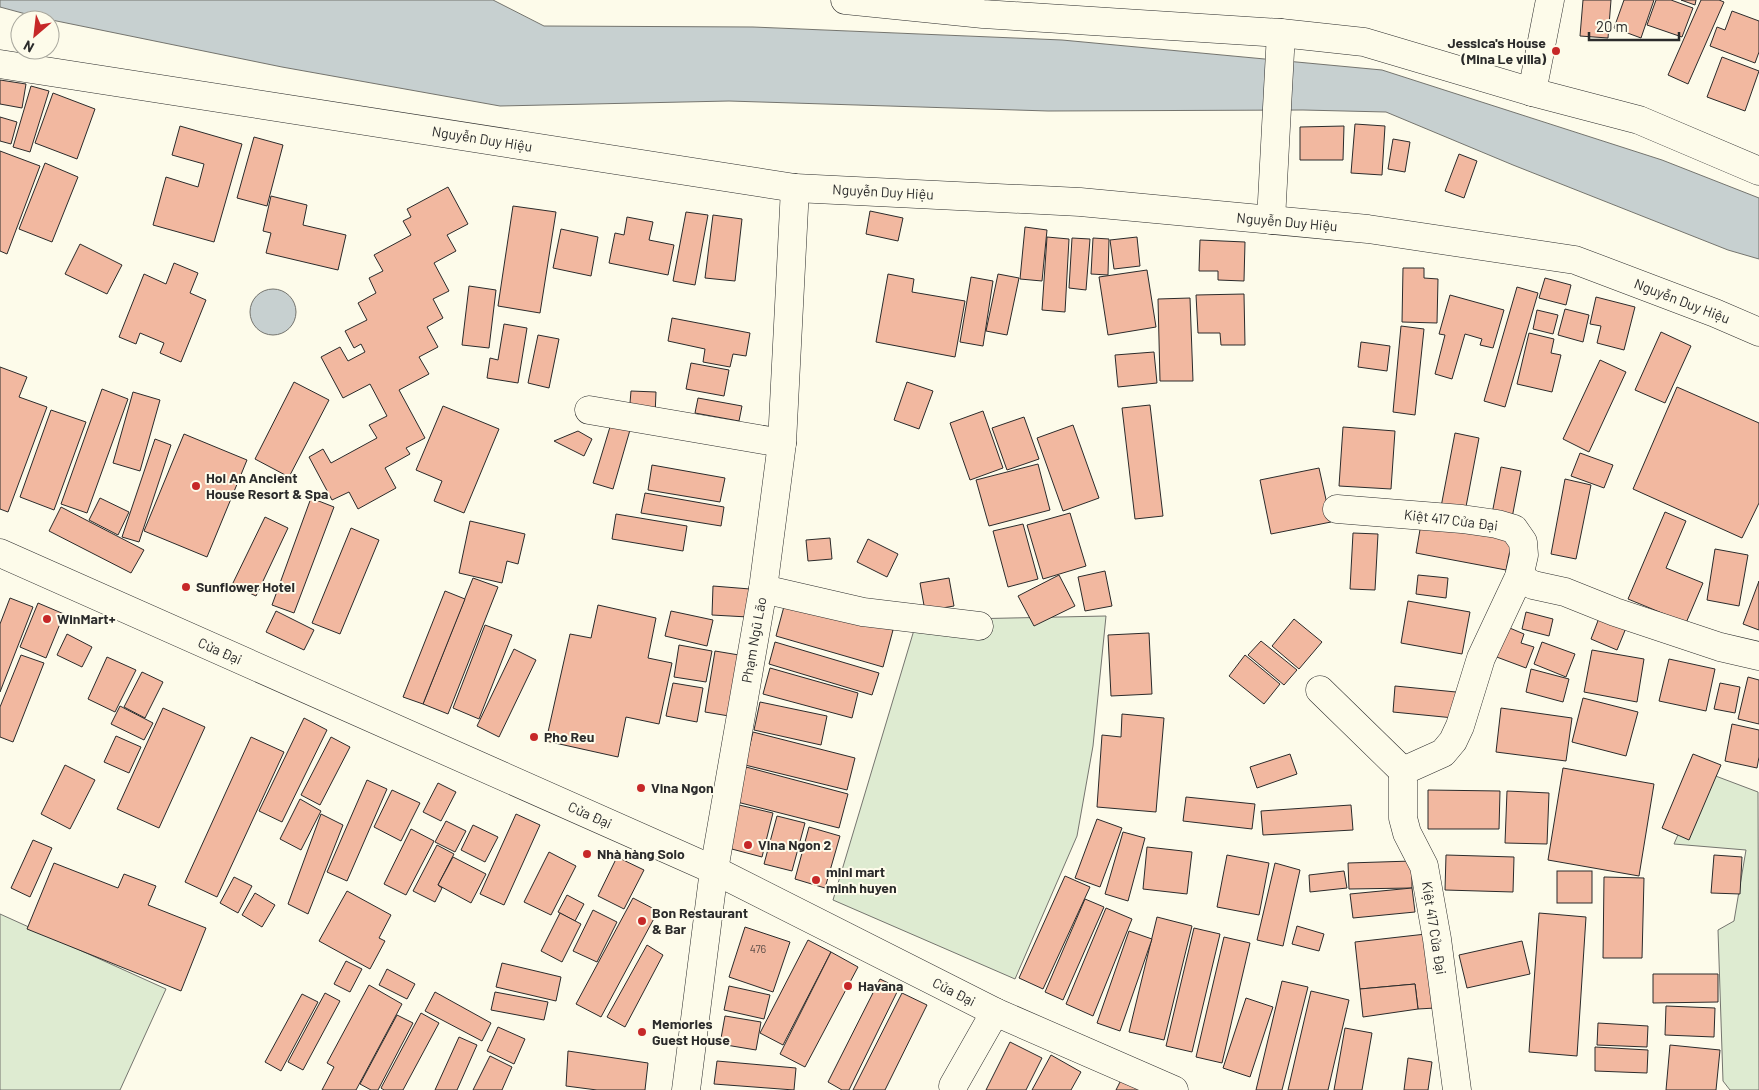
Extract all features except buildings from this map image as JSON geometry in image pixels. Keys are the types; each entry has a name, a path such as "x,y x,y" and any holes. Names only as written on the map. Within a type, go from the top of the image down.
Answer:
{"street":[{"path":"845,0 983,14 1281,33 1364,42 1532,92 1639,120 1759,170"},
{"path":"1532,92 1550,0"},
{"path":"1271,220 1281,33"},
{"name":"Nguyễn Duy Hiệu","path":"0,64 795,188 1080,202 1368,229 1575,260 1715,313 1759,332"},
{"name":"Phạm Ngũ Lão","path":"686,1090 714,870 763,589 782,443 795,188"},
{"path":"589,410 782,443"},
{"name":"Kiệt 417 Cửa Đại","path":"1337,509 1462,519 1497,524 1514,529 1522,542 1524,555 1519,577 1481,658 1460,726 1443,753 1403,771 1403,818 1407,833 1424,866 1437,939 1457,1090"},
{"name":"Cửa Đại","path":"0,553 714,870 995,1012 1174,1090"},
{"path":"1519,577 1533,585 1565,592 1616,612 1720,647 1759,656"},
{"path":"763,589 863,612 979,626"},
{"path":"1320,690 1403,771"},
{"path":"953,1086 995,1012"}],"green space":[{"path":"1106,616 1093,746 1077,836 1015,979 833,900 917,620"},
{"path":"1705,772 1758,792 1759,1090 1730,1090 1723,1081 1718,930 1734,921 1746,850 1674,844"},
{"path":"0,914 166,989 120,1090 0,1090"}],"shaded area":[{"path":"0,0 493,0 544,26 753,27 1062,40 1382,70 1662,160 1759,198 1759,259 1728,250 1513,165 1386,112 1303,110 1048,111 729,101 500,106 282,67 60,22 60,10 11,10 0,7"},
{"path":"273,289 286,293 292,299 296,312 292,325 286,331 273,335 260,331 254,325 250,312 254,299 260,293"}],"place":[{"name":"Jessica's House (Mina Le villa)","path":"1556,51"},
{"name":"Hoi An Ancient House Resort & Spa","path":"196,486"},
{"name":"Sunflower Hotel","path":"186,587"},
{"name":"WinMart+","path":"47,619"},
{"name":"Pho Reu","path":"534,737"},
{"name":"Vina Ngon","path":"641,788"},
{"name":"Vina Ngon 2","path":"748,845"},
{"name":"Nhà hàng Solo","path":"587,854"},
{"name":"mini mart minh huyen","path":"816,880"},
{"name":"Bon Restaurant & Bar","path":"642,921"},
{"name":"Havana","path":"848,986"},
{"name":"Memories Guest House","path":"642,1032"}]}
